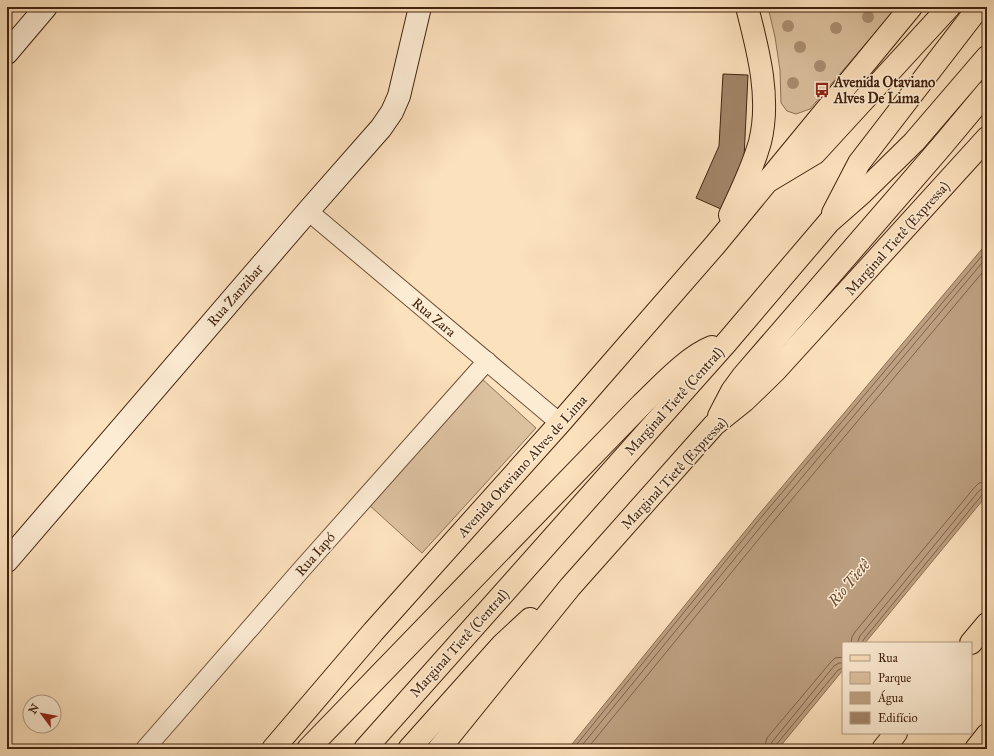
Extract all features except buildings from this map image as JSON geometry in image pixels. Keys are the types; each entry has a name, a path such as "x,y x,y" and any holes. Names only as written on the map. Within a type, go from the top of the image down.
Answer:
{"main road":[{"path":"715,245 738,198 760,141 763,114 763,87 759,53 747,7"},
{"name":"Avenida Otaviano Alves de Lima","path":"273,749 373,632 560,423 715,245 911,7"},
{"path":"768,181 815,153 949,7"},
{"path":"829,222 859,163 979,7"},
{"name":"Marginal Tietê (Central)","path":"365,749 727,342 829,222 862,193 914,142 987,57"},
{"path":"714,425 732,392 743,376 987,92"},
{"name":"Marginal Tietê (Expressa)","path":"440,749 570,588 714,425 744,401 775,371 987,138"},
{"path":"308,749 642,404 674,373 693,358 709,348 727,342"},
{"path":"409,749 502,645 523,625 570,588"},
{"path":"972,642 987,624"},
{"path":"883,749 895,734"},
{"path":"976,749 987,735"}],"street":[{"path":"7,53 46,7"},
{"name":"Rua Zanzibar","path":"7,561 381,128 392,112 399,96 420,7"},
{"name":"Rua Zara","path":"308,211 560,423"},
{"name":"Rua Iapó","path":"145,749 306,564 487,361"}],"green space":[{"path":"768,7 897,7 810,109 796,114 787,111 781,103 780,70 775,37"},
{"path":"481,378 536,428 422,553 368,504"}],"water":[{"name":"Rio Tietê","path":"987,243 987,495 866,642 842,642 842,671 778,749 568,749 755,519"}],"place":[{"name":"Avenida Otaviano Alves De Lima","path":"822,90"}]}
